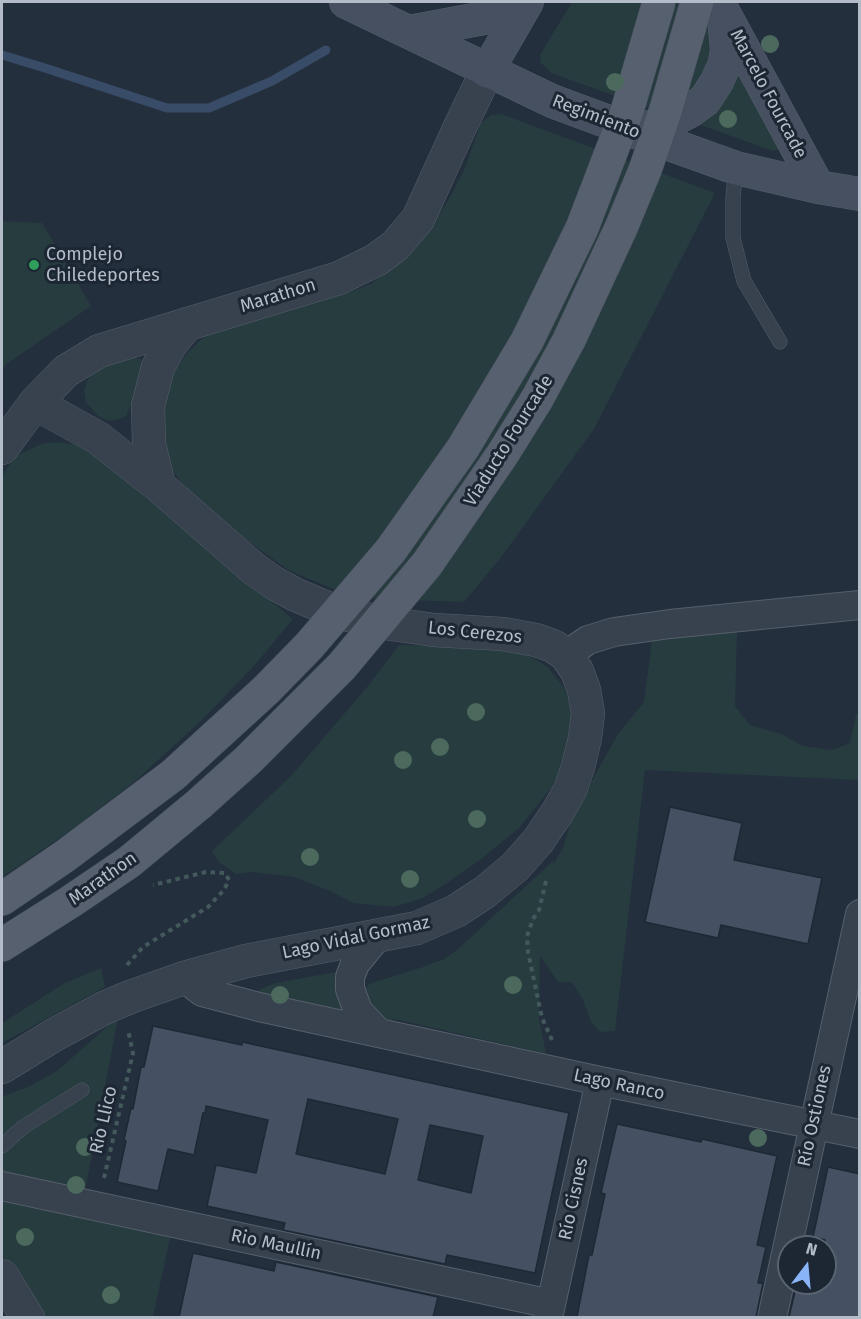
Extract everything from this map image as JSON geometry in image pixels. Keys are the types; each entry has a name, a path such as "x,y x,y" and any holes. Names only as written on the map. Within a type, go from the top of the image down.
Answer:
{"main road":[{"name":"Regimiento","path":"346,2 552,101 736,168 860,194"},
{"path":"409,32 484,18 518,2"},
{"path":"487,71 526,2"},
{"name":"Viaducto Fourcade","path":"2,899 66,856 173,775 235,719 309,645 391,550 463,448 527,341 582,228 627,111 659,2"},
{"path":"633,131 655,127 690,111 705,100 716,83 724,66 727,51 713,4"},
{"name":"Viaducto Fourcade","path":"199,804 288,722 371,633 427,564 502,455 537,399 569,340 621,228 665,112 713,4"},
{"name":"Marcelo Fourcade","path":"713,4 818,187"},
{"name":"Marathon","path":"2,945 129,862 199,804"}],"street":[{"name":"Marathon","path":"2,448 34,403 66,371 99,351 339,278 376,260 395,246 418,219 487,71"},
{"path":"159,486 149,444 147,424 150,396 158,368 170,345 187,324"},
{"name":"Los Cerezos","path":"34,403 98,438 159,486 253,568 274,584 296,596 339,613 385,623 434,630 503,634 536,640 553,646 566,655"},
{"path":"566,655 588,640 614,632 670,624 860,605"},
{"name":"Lago Vidal Gormaz","path":"2,1067 54,1035 130,997 184,978 246,961 417,928 456,911 485,892 515,867 538,841 570,790 585,738 588,713 584,690 577,671 566,655"},
{"name":"Río Ostiones","path":"772,1317 860,914"},
{"path":"377,937 355,964 350,977 350,989 358,1011 379,1034"},
{"name":"Lago Ranco","path":"184,978 202,992 220,998 566,1074 860,1134"},
{"name":"Río Cisnes","path":"549,1311 600,1081"},
{"name":"Rio Maullín","path":"2,1186 549,1311"},
{"path":"2,1276 28,1317"}],"lane":[{"path":"736,168 733,238 744,281 780,342"},
{"path":"2,1146 23,1127 82,1090"}],"path":[{"path":"538,841 547,872 545,892 527,936 528,952 542,1017 566,1074"},
{"path":"126,970 128,962 143,946 208,908 224,890 229,880 225,873 206,872 142,888"},
{"name":"Río Llico","path":"97,1208 133,1053 131,1039"}],"green space":[{"path":"572,2 691,2 710,27 714,40 706,73 690,92 649,108 551,73 541,63 540,55"},
{"path":"734,67 777,139 780,146 777,150 773,151 698,124"},
{"path":"501,114 715,193 594,429 499,560 464,602 379,599 343,593 288,570 225,524 188,491 174,473 166,453 160,410 174,372 186,354 204,337 219,328 347,293 371,284 403,258 448,201 464,170 481,123 491,115"},
{"name":"Complejo Chiledeportes","path":"2,221 42,223 91,306 5,365 2,374"},
{"path":"132,357 141,359 142,367 132,403 126,416 108,421 98,416 86,402 84,391 87,381 96,369"},
{"path":"56,442 79,445 96,453 293,619 253,667 202,720 134,782 70,831 2,877 2,476 16,456 41,444"},
{"path":"737,630 735,706 750,725 781,734 803,746 832,750 850,743 856,715 859,713 859,780 645,770 615,1031 600,1032 591,1022 583,1000 572,982 558,982 540,956 539,1018 546,1054 399,1020 374,1018 362,996 365,987 444,959 458,949 553,861 553,865 564,846 572,816 618,734 644,702 652,641"},
{"path":"399,645 509,649 531,657 548,667 564,688 572,707 567,756 552,787 519,828 447,883 423,898 394,907 353,903 294,877 252,872 236,874 219,862 212,851 292,775 368,686"},
{"path":"101,968 105,987 2,1043 2,1023 65,983"},
{"path":"342,971 338,999 347,1016 257,994 260,989 275,983"},
{"path":"118,1017 81,1213 171,1233 153,1317 41,1317 2,1256 2,1097 32,1085 57,1071"}],"building":[{"path":"670,807 742,823 734,860 822,878 808,944 721,925 718,938 645,922"},
{"path":"153,1026 242,1045 242,1042 569,1113 535,1273 447,1255 445,1264 283,1230 285,1223 207,1206 216,1165 256,1173 268,1120 206,1106 194,1155 168,1149 158,1191 117,1182 131,1108 133,1109 141,1067 144,1067","holes":["308,1099 398,1119 385,1174 296,1154","430,1125 483,1136 471,1193 418,1180"]},
{"path":"617,1124 701,1142 702,1139 777,1156 757,1245 766,1247 758,1283 763,1283 756,1317 577,1317 589,1255 592,1255 605,1194 601,1193"},
{"path":"828,1167 860,1174 860,1317 789,1317 794,1295 837,1295 837,1235 813,1235"},
{"path":"193,1253 274,1271 276,1262 438,1297 433,1317 179,1317"}],"waterway":[{"path":"2,55 167,108 209,108 272,81 326,50"}],"place":[{"name":"Complejo Chiledeportes","path":"34,265"}]}
